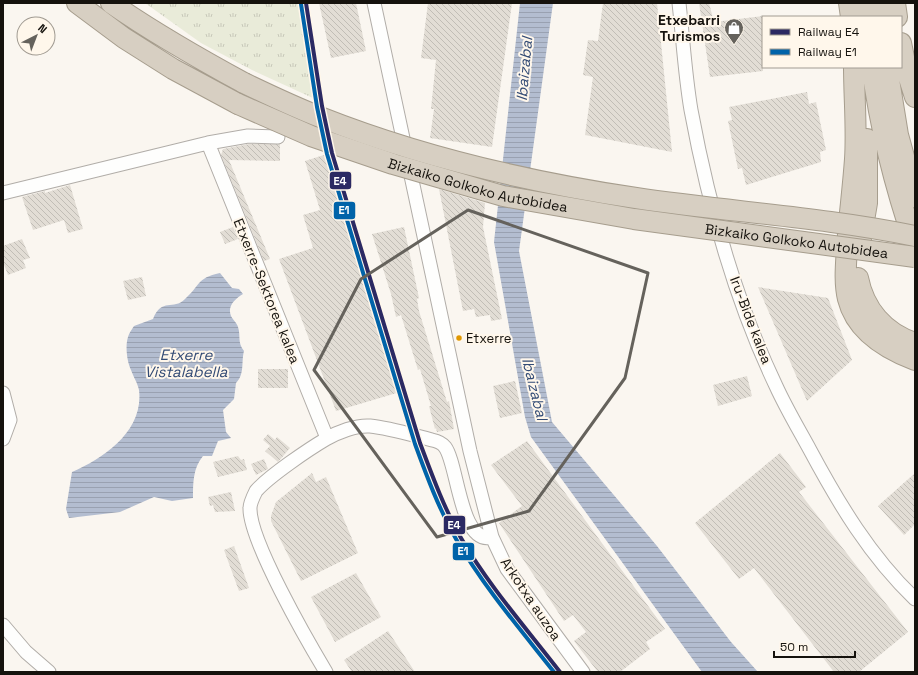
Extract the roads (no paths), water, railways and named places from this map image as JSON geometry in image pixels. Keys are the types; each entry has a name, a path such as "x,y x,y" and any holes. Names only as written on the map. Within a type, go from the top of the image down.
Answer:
{"highway":[{"name":"Bizkaiko Golkoko Autobidea","path":"111,3 140,24 244,83 321,118 393,142 515,176 636,198 807,219 915,236"},
{"path":"126,3 193,55"},
{"path":"895,3 897,16"},
{"name":"Bizkaiko Golkoko Autobidea","path":"78,4 124,38 173,69 238,104 311,136 407,168 503,196 634,219 915,257"},
{"path":"902,48 907,72 915,97"},
{"path":"854,68 855,157 849,215 846,275 848,299 859,321 874,338 891,351 915,360"},
{"path":"866,68 868,182 865,217 856,270 860,290 871,312 884,327 915,343"},
{"path":"872,68 884,138 905,216 915,245"},
{"path":"887,68 894,113 915,197"}],"street":[{"name":"Arkotxa auzoa","path":"374,3 470,450 492,537 507,569 583,672"},
{"name":"Iru-Bide kalea","path":"679,3 691,109 700,153 730,266 744,306 776,386 824,476 865,543 915,599"},
{"path":"3,193 208,143 248,136 278,137"},
{"name":"Etxerre-Sektorea kalea","path":"208,143 327,438"},
{"path":"3,393 10,420 4,437"},
{"path":"326,672 295,615 257,539 252,523 250,507 256,492 270,478 327,438 345,430 369,426 440,442 449,454 466,516 471,527 481,537 486,539 492,537"},
{"path":"3,625 26,652 50,672"}],"water":[{"name":"Ibaizabal","path":"520,3 553,3 519,251 552,422 657,546 731,642 758,672 702,672 531,437 525,417 494,242"},
{"name":"Etxerre Vistalabella","path":"220,273 232,288 239,289 243,294 237,298 230,309 231,316 237,324 239,330 240,342 244,351 242,372 236,383 234,399 223,410 226,432 231,438 218,441 212,456 203,456 195,471 193,498 172,501 154,497 120,512 69,518 66,509 72,472 109,451 128,430 135,418 139,405 139,390 130,367 127,349 128,336 134,326 153,319 156,312 160,308 181,302 202,280"}],"rail line":[{"name":"E4","path":"306,3 322,106 332,153 420,443 429,467 449,515 472,556 508,606 560,672"},
{"name":"E1","path":"301,4 317,107 327,154 415,444 424,469 444,516 467,557 478,574 554,672"}],"place":[{"name":"Etxebarri Turismos","path":"734,45"},
{"name":"Etxerre","path":"459,338"}]}
